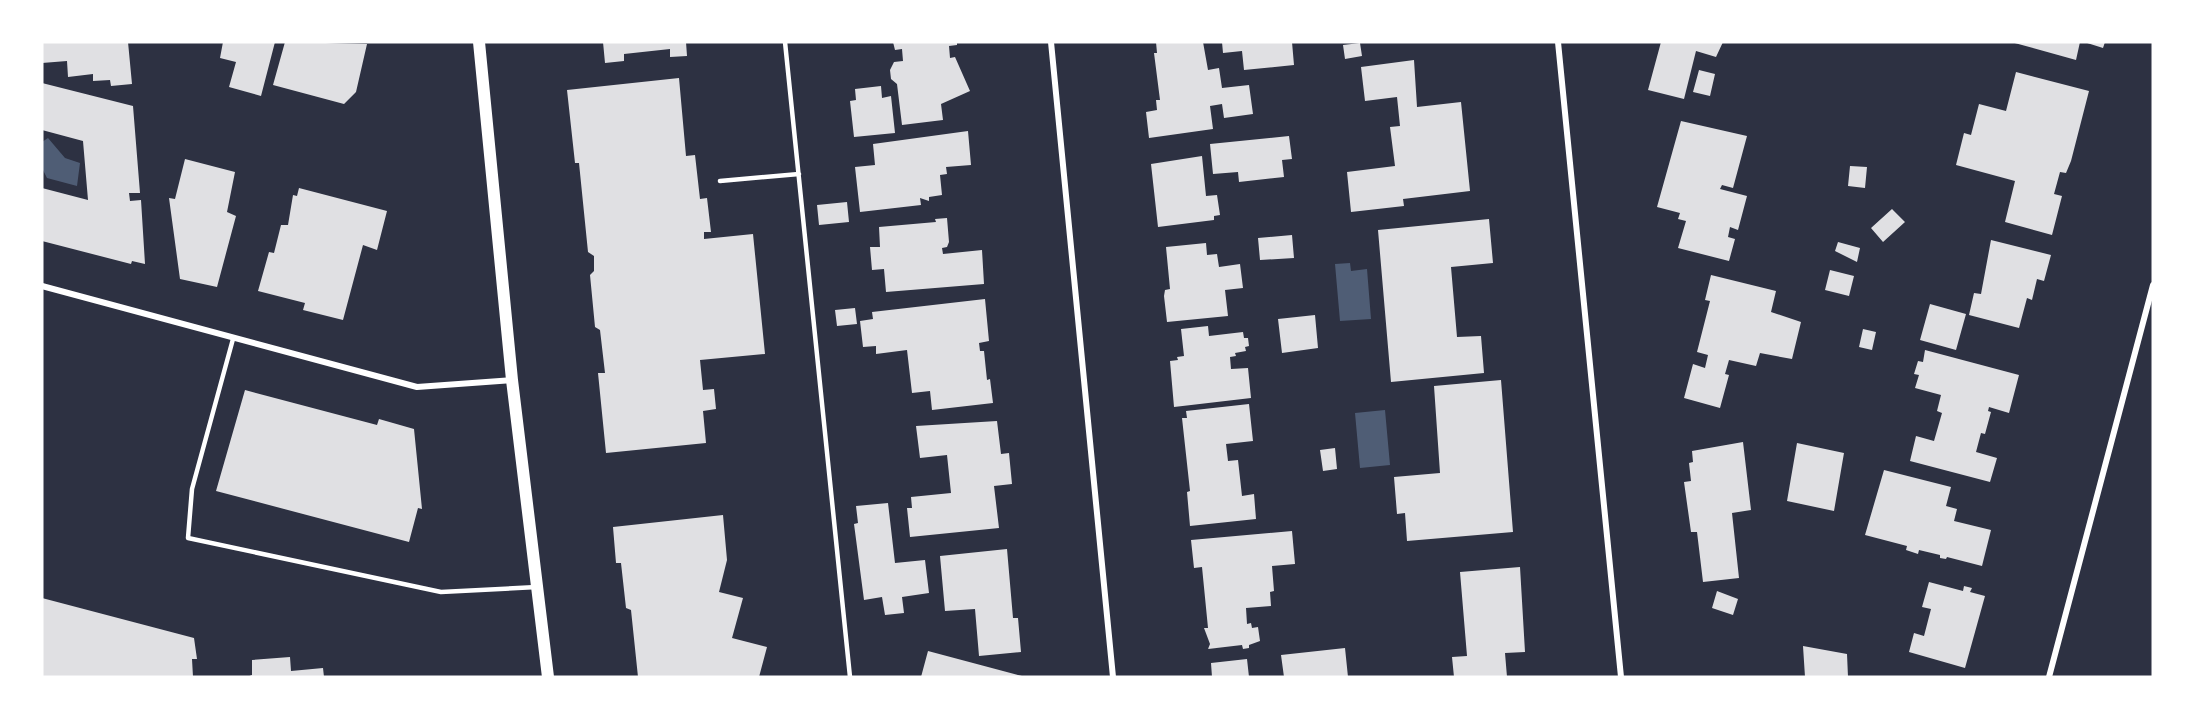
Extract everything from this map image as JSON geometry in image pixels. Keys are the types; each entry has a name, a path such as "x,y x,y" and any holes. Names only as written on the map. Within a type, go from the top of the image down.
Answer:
{"main road":[{"path":"479,42 512,380 548,677"}],"street":[{"path":"1051,42 1113,677"},
{"path":"1558,42 1621,677"},
{"path":"2049,677 2153,285"},
{"path":"42,286 417,387 512,380"}],"lane":[{"path":"785,42 850,677"},
{"path":"720,181 799,174"},
{"path":"233,339 192,489 188,538 441,592 537,587"}],"water":[{"path":"48,138 65,158 80,163 77,186 47,178 42,168 42,142"},
{"path":"1350,263 1351,271 1367,269 1371,319 1340,321 1335,264"},
{"path":"1385,410 1390,465 1360,468 1355,413"}],"building":[{"path":"42,42 128,42 132,84 111,86 110,80 93,81 93,74 68,77 67,61 42,63"},
{"path":"223,42 275,42 261,96 229,87 236,62 220,58"},
{"path":"285,42 367,44 356,92 344,104 273,85"},
{"path":"603,42 686,42 687,56 670,57 670,49 624,54 624,61 605,63"},
{"path":"893,42 957,42 957,45 949,46 950,58 955,57 970,91 941,104 943,120 902,125 897,84 891,79 890,70 894,62 903,61 902,49 895,50"},
{"path":"1156,42 1203,42 1208,70 1219,68 1222,88 1249,85 1253,114 1224,118 1222,104 1210,106 1213,129 1149,138 1146,112 1157,110 1156,100 1160,100 1154,53 1157,53"},
{"path":"1222,42 1292,42 1294,65 1244,70 1242,51 1223,53"},
{"path":"1661,42 1723,42 1716,57 1696,51 1684,99 1648,90"},
{"path":"2011,42 2080,42 2076,60"},
{"path":"2084,42 2105,42 2103,48"},
{"path":"1360,43 1362,56 1345,59 1343,45"},
{"path":"1414,60 1417,107 1461,102 1470,191 1403,199 1404,206 1351,212 1347,172 1395,166 1390,127 1400,126 1397,97 1365,101 1361,67"},
{"path":"1699,70 1715,74 1710,96 1693,92"},
{"path":"2016,72 2089,91 2071,161 2066,173 2060,172 2054,194 2062,196 2052,235 2005,222 2015,181 1956,165 1964,133 1971,135 1979,104 2006,111"},
{"path":"679,78 686,156 695,155 700,199 707,198 711,232 704,232 704,239 753,234 765,354 700,360 703,390 714,389 716,409 703,411 706,443 606,453 598,373 605,373 600,330 595,327 590,275 594,271 594,256 588,252 579,163 575,163 567,90"},
{"path":"42,83 133,106 140,193 129,193 130,201 141,200 145,264 132,261 131,264 42,241 42,188 88,200 83,141 42,130"},
{"path":"881,86 882,98 891,96 895,133 854,137 850,101 856,100 855,89"},
{"path":"1681,121 1747,136 1733,188 1722,185 1720,189 1747,196 1738,230 1730,227 1728,237 1735,239 1729,261 1678,248 1686,221 1678,219 1680,213 1657,207"},
{"path":"968,131 971,165 946,167 947,174 940,175 942,195 929,197 929,201 920,198 921,205 860,212 855,167 875,165 873,144"},
{"path":"1289,136 1292,159 1282,160 1284,177 1239,182 1238,172 1213,174 1210,144"},
{"path":"1202,156 1206,196 1217,195 1220,215 1214,216 1214,220 1158,227 1151,164"},
{"path":"185,159 235,172 227,212 236,216 217,287 180,279 169,198 175,199"},
{"path":"1850,166 1867,167 1865,188 1848,186"},
{"path":"299,188 387,211 377,250 363,245 343,320 303,310 305,303 258,291 269,252 274,253 281,225 288,225 293,195 297,196"},
{"path":"847,202 849,222 819,225 817,205"},
{"path":"1892,209 1905,222 1883,242 1871,228"},
{"path":"947,218 949,242 947,247 942,248 943,254 982,250 984,284 886,292 884,269 872,270 870,247 880,247 879,227 936,222 935,219"},
{"path":"1489,219 1493,263 1451,267 1457,337 1481,336 1484,373 1391,382 1378,230"},
{"path":"1292,235 1294,258 1260,260 1258,238"},
{"path":"1991,240 2051,255 2044,281 2037,279 2032,300 2027,298 2019,328 1969,315 1974,293 1981,294"},
{"path":"1838,242 1860,248 1857,262 1835,251"},
{"path":"1206,243 1207,255 1217,254 1219,267 1240,264 1243,288 1225,290 1228,316 1167,322 1164,296 1165,290 1170,289 1166,247"},
{"path":"1830,270 1854,276 1849,296 1825,290"},
{"path":"1711,275 1776,291 1771,312 1801,322 1792,359 1760,353 1756,366 1729,360 1725,374 1729,375 1720,408 1684,398 1693,364 1705,368 1708,355 1697,352 1710,301 1705,300"},
{"path":"985,299 989,341 979,343 980,351 984,351 987,380 990,379 993,403 932,410 930,391 912,393 907,350 876,354 876,346 863,347 860,321 873,319 872,312"},
{"path":"1930,304 1966,314 1956,350 1920,340"},
{"path":"855,308 857,324 837,326 835,310"},
{"path":"1315,315 1318,348 1282,353 1278,319"},
{"path":"1208,326 1209,336 1243,332 1244,338 1248,338 1249,346 1245,347 1246,351 1235,353 1236,356 1230,357 1231,369 1248,368 1251,398 1174,407 1170,361 1184,356 1181,329"},
{"path":"1863,329 1876,332 1872,350 1859,347"},
{"path":"1925,350 2019,375 2009,413 1989,407 1988,411 1991,412 1985,434 1981,433 1976,452 1997,458 1990,482 1910,461 1916,436 1934,441 1942,413 1937,411 1941,395 1915,388 1919,375 1914,374 1918,361 1923,362"},
{"path":"1501,380 1513,532 1407,541 1405,513 1397,514 1394,477 1440,473 1434,386"},
{"path":"245,390 377,425 379,419 414,429 422,509 418,508 409,542 216,491"},
{"path":"1249,404 1253,441 1226,444 1228,461 1238,460 1242,496 1254,494 1256,519 1190,526 1187,492 1190,491 1182,418 1187,418 1186,411"},
{"path":"997,421 1001,454 1009,453 1012,484 994,486 999,528 910,537 907,508 912,508 911,497 951,493 947,455 920,458 916,426"},
{"path":"1743,442 1751,510 1732,513 1739,578 1703,582 1697,532 1691,532 1684,482 1691,481 1689,463 1693,462 1692,451"},
{"path":"1797,443 1844,453 1834,511 1787,501"},
{"path":"1335,448 1337,469 1323,471 1320,450"},
{"path":"1884,470 1951,487 1946,506 1957,509 1954,521 1991,530 1982,566 1947,557 1946,559 1940,558 1940,555 1919,550 1918,554 1906,550 1907,546 1865,535"},
{"path":"888,503 895,563 925,560 929,593 902,597 904,613 885,615 882,597 864,600 854,524 858,523 856,506"},
{"path":"723,515 727,560 719,592 743,598 732,638 767,647 759,677 638,677 631,610 626,608 621,563 616,563 613,527"},
{"path":"1292,531 1295,564 1272,566 1274,591 1270,592 1271,606 1246,608 1247,624 1251,623 1252,628 1258,627 1260,641 1243,649 1242,645 1208,649 1210,644 1204,628 1208,628 1202,567 1194,568 1191,540"},
{"path":"1007,549 1013,618 1018,618 1021,652 979,656 975,609 945,611 940,556"},
{"path":"1520,567 1525,652 1505,653 1507,677 1454,677 1452,657 1467,656 1460,572"},
{"path":"1929,582 1963,591 1964,586 1972,588 1970,592 1985,596 1965,668 1909,652 1914,633 1924,636 1931,609 1922,607"},
{"path":"1717,591 1738,599 1733,615 1712,608"},
{"path":"42,598 194,638 197,659 192,659 193,677 42,677"},
{"path":"1803,646 1847,654 1848,677 1805,677"},
{"path":"1345,648 1348,677 1284,677 1281,655"},
{"path":"928,651 1022,676 1022,677 921,677"},
{"path":"290,657 291,671 323,668 324,677 247,677 252,675 252,660"},
{"path":"1247,659 1249,677 1212,677 1211,663"}]}
